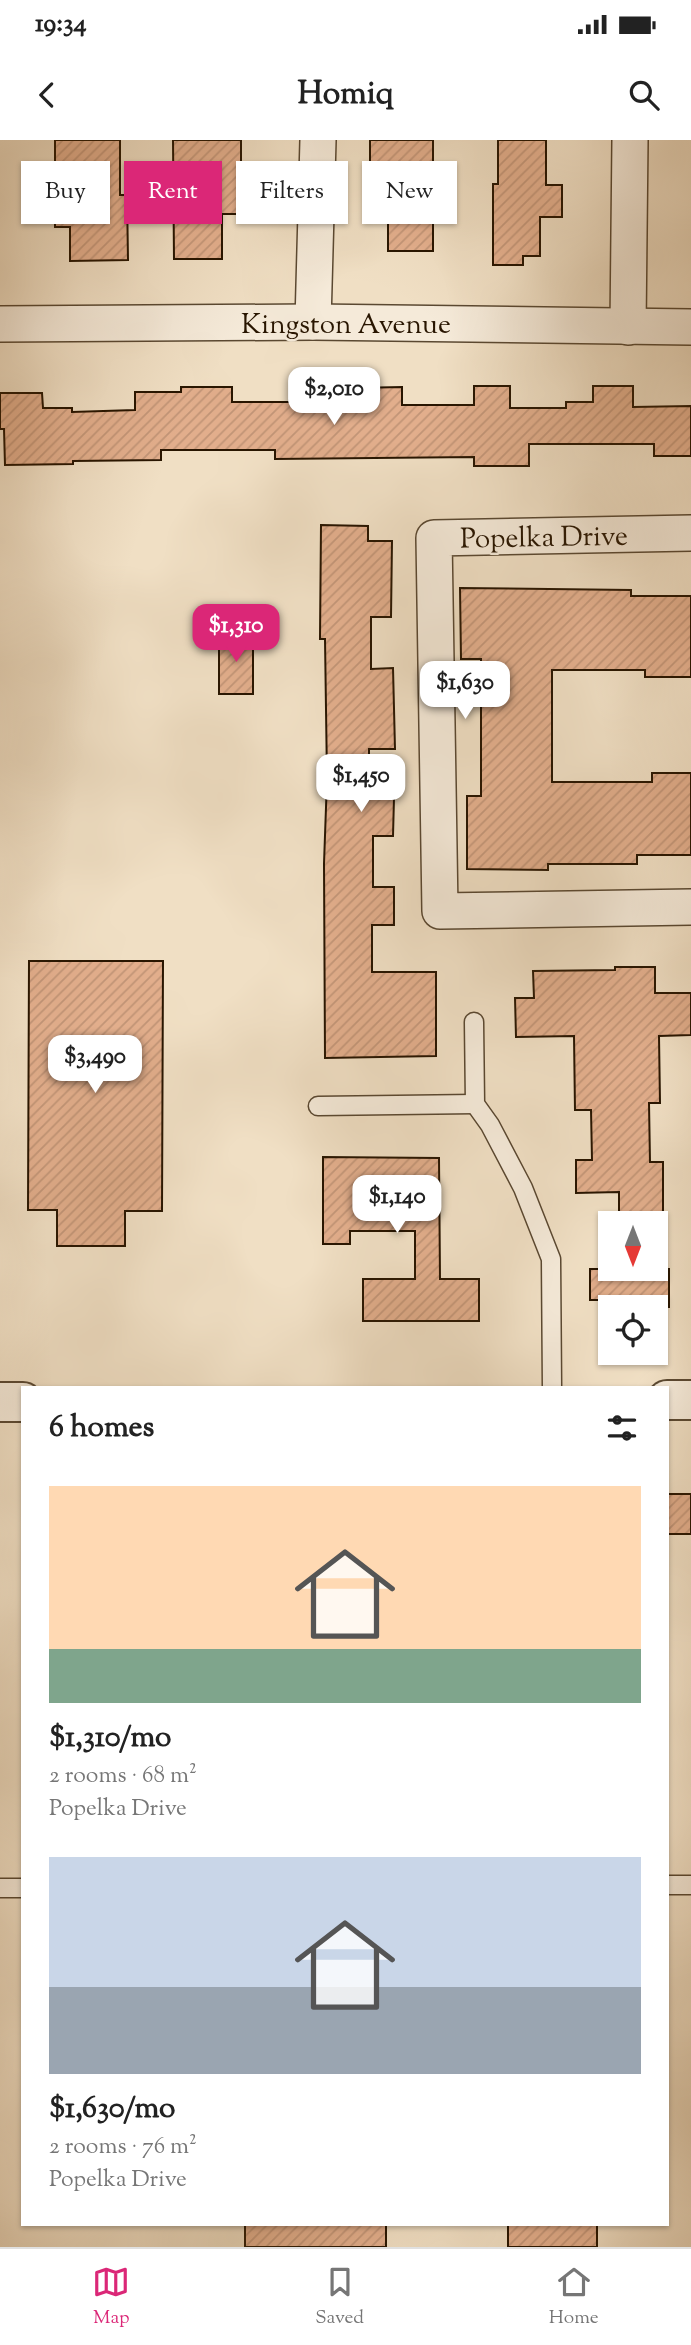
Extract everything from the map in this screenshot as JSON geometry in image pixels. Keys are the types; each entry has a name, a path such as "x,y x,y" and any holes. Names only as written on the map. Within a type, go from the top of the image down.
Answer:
{"street":[{"path":"313,322 318,140"},
{"path":"628,327 630,140"},
{"name":"Kingston Avenue","path":"0,324 313,322 691,327"},
{"name":"Popelka Drive","path":"691,533 434,538 440,911 691,907"},
{"path":"669,1400 691,1400"},
{"path":"0,1402 21,1402"}],"lane":[{"path":"474,1022 475,1104 490,1125 523,1188 551,1259 552,1386"},
{"path":"318,1106 475,1104"},
{"path":"669,1885 691,1885"},
{"path":"0,1888 21,1888"}],"building":[{"path":"55,140 120,140 120,195 124,195 128,260 70,261 70,227 55,227 55,224 110,224 110,161 55,161"},
{"path":"173,140 241,140 241,161 236,161 236,214 222,214 222,161 173,161"},
{"path":"370,140 433,140 433,161 370,161"},
{"path":"498,140 546,140 546,185 562,185 562,217 540,217 540,256 523,256 523,265 493,265 493,184 498,184"},
{"path":"174,224 222,224 222,259 174,259"},
{"path":"388,224 433,224 433,251 388,251"},
{"path":"474,386 510,386 510,408 566,408 566,402 593,402 593,386 633,386 633,407 691,406 691,456 654,456 654,444 529,444 529,466 474,466 474,457 275,459 275,450 161,450 161,460 5,465 4,429 0,429 0,393 42,393 43,408 72,408 72,412 135,410 135,392 181,392 181,387 232,387 232,402 304,402 304,389 402,387 402,405 474,405"},
{"path":"321,525 368,526 368,541 392,541 391,617 371,617 371,669 393,668 395,749 369,749 369,797 394,798 393,836 373,836 373,887 394,887 394,925 372,925 372,972 436,972 436,1056 325,1058 324,864 327,779 325,639 320,639"},
{"path":"460,588 631,590 631,596 691,596 691,677 645,677 645,670 552,670 552,782 652,782 652,773 691,773 691,855 637,855 637,864 548,864 548,870 467,869 467,796 481,796 481,659 461,659"},
{"path":"219,634 253,634 253,694 219,694"},
{"path":"29,961 163,961 162,1211 125,1211 125,1246 57,1246 57,1210 28,1210"},
{"path":"615,967 655,967 655,993 691,993 691,1035 659,1036 660,1103 649,1103 650,1162 663,1162 663,1211 619,1211 619,1192 576,1193 576,1160 592,1160 591,1110 575,1110 574,1036 516,1037 515,998 534,998 533,971 615,970"},
{"path":"323,1157 439,1158 440,1279 479,1279 479,1321 363,1321 363,1279 415,1279 415,1231 350,1231 350,1244 323,1244"},
{"path":"590,1269 598,1269 598,1281 668,1281 669,1269 669,1307 668,1295 598,1295 598,1300 590,1300"},
{"path":"669,1494 691,1494 691,1534 669,1534"},
{"path":"245,2226 386,2226 386,2247 245,2247"},
{"path":"508,2226 597,2226 597,2247 508,2247"}]}
